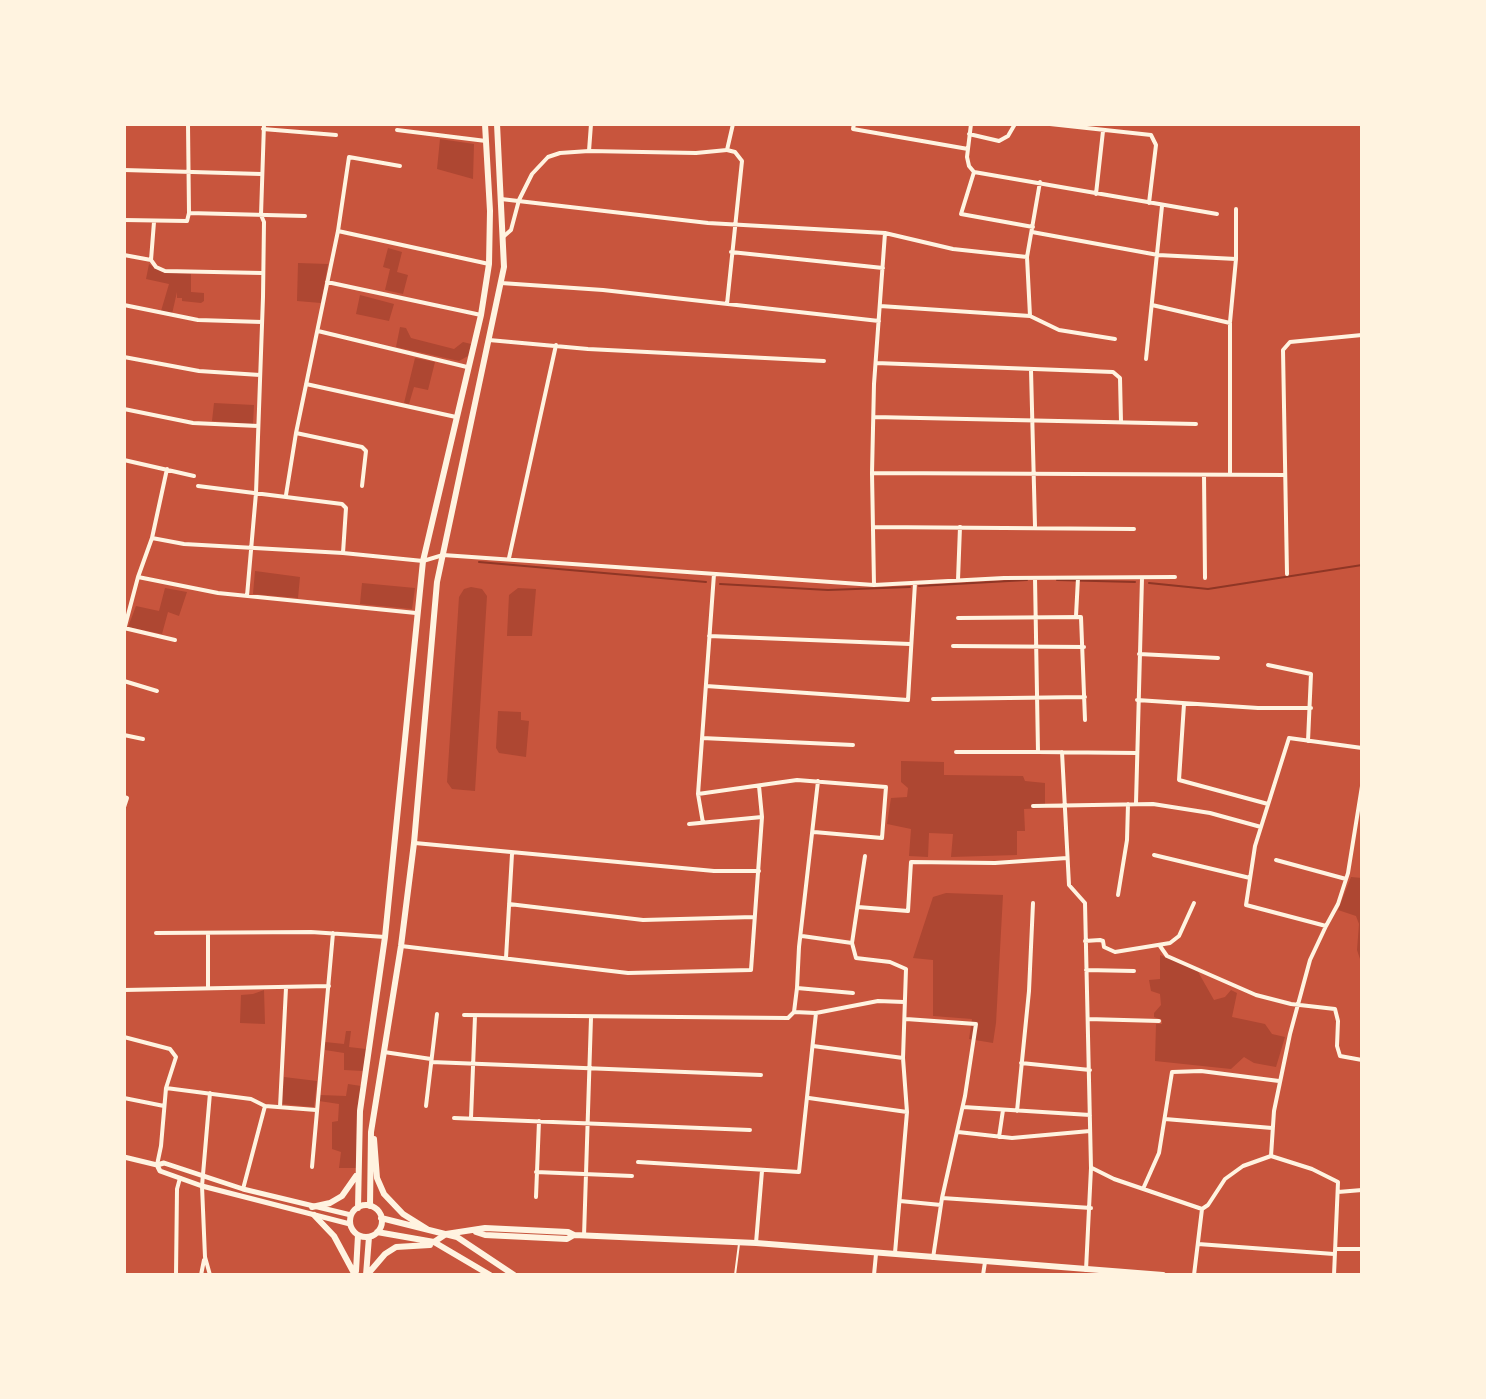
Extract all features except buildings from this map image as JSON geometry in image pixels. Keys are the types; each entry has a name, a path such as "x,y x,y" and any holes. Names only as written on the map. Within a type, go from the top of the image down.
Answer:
{"main road":[{"path":"351,1220 358,1208 360,1111 385,937 423,561 481,315 489,264 490,211 485,124"},
{"path":"370,1206 371,1132 414,843 437,582 501,283 503,237 497,124"},
{"path":"371,1132 375,1144 377,1178 384,1194 403,1214 429,1230"},
{"path":"124,1157 157,1165 164,1163 351,1220 358,1235 356,1275"},
{"path":"157,1165 160,1171 202,1186 314,1215 351,1220"},
{"path":"312,1207 330,1203 342,1196 358,1171"},
{"path":"358,1208 370,1206 377,1211 381,1218 377,1232"},
{"path":"314,1215 334,1236 356,1275"},
{"path":"381,1218 466,1242 514,1275"},
{"path":"434,1242 446,1234 474,1231 485,1235 567,1239 574,1235 756,1243 1163,1275"},
{"path":"358,1235 369,1237 377,1232 434,1242 446,1246 490,1275"},
{"path":"367,1275 369,1237"},
{"path":"367,1275 385,1254 396,1247 424,1244 446,1246"}],"street":[{"path":"124,220 187,221 190,171 188,124"},
{"path":"589,151 591,124"},
{"path":"727,150 733,124"},
{"path":"854,124 853,129 968,149"},
{"path":"971,124 969,166 974,172 1217,214"},
{"path":"969,134 1005,140 1015,124"},
{"path":"1050,124 1147,134 1154,138 1156,145 1149,203"},
{"path":"247,596 256,493 264,127 336,135"},
{"path":"397,130 486,141"},
{"path":"1096,194 1103,131"},
{"path":"503,237 511,230 519,200 532,174 548,157 589,151 735,152 742,161 727,304"},
{"path":"286,495 338,231 349,157 400,166"},
{"path":"124,170 262,174"},
{"path":"974,172 961,214 1158,255 1236,259"},
{"path":"1030,316 1027,257 1040,182"},
{"path":"501,199 708,223 885,233 953,249 1027,257"},
{"path":"1146,359 1162,206"},
{"path":"1230,474 1230,323 1236,259 1236,209"},
{"path":"189,213 305,216"},
{"path":"154,222 151,260 156,267 165,271 262,273"},
{"path":"338,231 489,264"},
{"path":"874,585 872,473 885,233"},
{"path":"731,252 883,268"},
{"path":"124,255 151,260"},
{"path":"327,282 481,315"},
{"path":"501,283 603,290 879,321"},
{"path":"124,305 198,320 262,322"},
{"path":"1152,305 1230,323"},
{"path":"880,306 1030,316 1059,330 1115,339"},
{"path":"318,331 469,367"},
{"path":"1287,574 1286,410 1282,355 1285,345 1362,335"},
{"path":"489,340 824,361"},
{"path":"509,559 556,345"},
{"path":"124,357 199,371 260,375"},
{"path":"876,363 1113,372 1118,374 1121,422"},
{"path":"1031,370 1035,526"},
{"path":"306,384 458,418"},
{"path":"124,409 193,423 258,426"},
{"path":"874,417 1196,424"},
{"path":"296,433 362,447 366,451 362,486"},
{"path":"124,460 194,476"},
{"path":"167,469 152,538 124,629 175,640"},
{"path":"872,473 1285,475"},
{"path":"1204,475 1205,578"},
{"path":"198,486 342,504 346,508 343,553"},
{"path":"958,580 960,526"},
{"path":"874,527 1134,529"},
{"path":"152,538 184,544 423,561 443,555 874,585 958,580 1175,577"},
{"path":"703,823 698,794 714,574"},
{"path":"1136,803 1142,576"},
{"path":"138,577 247,596 418,613"},
{"path":"1076,616 1078,577"},
{"path":"1035,578 1038,752"},
{"path":"706,686 908,700 915,583"},
{"path":"958,618 1081,617 1085,720"},
{"path":"709,636 910,644"},
{"path":"953,646 1084,647"},
{"path":"1139,654 1218,658"},
{"path":"1268,665 1311,674 1308,741"},
{"path":"124,681 157,691"},
{"path":"933,699 1085,697"},
{"path":"1137,700 1258,708 1311,708"},
{"path":"1184,704 1179,780 1269,804"},
{"path":"124,735 143,739"},
{"path":"702,738 853,745"},
{"path":"1326,926 1246,905 1250,878 1261,827 1289,738 1362,748"},
{"path":"956,752 1137,753"},
{"path":"1062,752 1069,885 1085,903 1091,1168 1086,1270"},
{"path":"698,794 797,780 886,787 884,835 878,839 814,832"},
{"path":"464,1015 788,1018 794,1012 818,781"},
{"path":"401,946 628,973 751,970 762,817 759,786"},
{"path":"1271,1156 1280,1081 1298,1005 1310,960 1346,879 1362,786"},
{"path":"124,797 127,798 124,807"},
{"path":"1033,806 1136,803 1210,813 1261,827"},
{"path":"1118,895 1127,840 1128,804"},
{"path":"689,824 762,817"},
{"path":"414,843 714,871 759,871"},
{"path":"506,958 512,854"},
{"path":"1154,855 1250,878"},
{"path":"865,856 852,943 856,958 890,962 906,969 903,1058 907,1112 895,1255"},
{"path":"858,907 908,911 911,862 995,863 1067,858"},
{"path":"1276,860 1346,879"},
{"path":"1017,1111 1029,991 1033,903"},
{"path":"1085,941 1103,941 1104,947 1115,952 1170,943 1179,936 1194,903"},
{"path":"509,904 643,920 754,917"},
{"path":"156,933 333,933 385,937"},
{"path":"312,1167 333,933"},
{"path":"208,935 208,989"},
{"path":"801,936 852,943"},
{"path":"1160,946 1167,956 1256,995 1298,1005 1335,1009 1340,1056 1362,1060"},
{"path":"1086,970 1134,971"},
{"path":"124,990 329,986"},
{"path":"280,1107 286,988"},
{"path":"797,988 853,993"},
{"path":"794,1012 816,1013 878,1001 904,1002"},
{"path":"638,1162 799,1172 816,1013"},
{"path":"426,1106 437,1014"},
{"path":"471,1118 475,1016"},
{"path":"584,1236 592,1017"},
{"path":"906,1019 976,1024 933,1258"},
{"path":"1088,1019 1159,1021"},
{"path":"124,1037 175,1051 176,1062 166,1088 157,1165"},
{"path":"813,1046 903,1058"},
{"path":"384,1052 472,1065 761,1075"},
{"path":"1021,1063 1090,1070"},
{"path":"1143,1189 1159,1153 1172,1072 1233,1074 1280,1081"},
{"path":"166,1088 251,1099 265,1106 316,1110"},
{"path":"210,1093 202,1186 205,1257 210,1275"},
{"path":"124,1098 164,1106"},
{"path":"809,1098 907,1112"},
{"path":"243,1189 265,1106"},
{"path":"963,1107 1090,1115"},
{"path":"999,1137 1003,1110"},
{"path":"454,1118 750,1130"},
{"path":"1165,1119 1272,1128"},
{"path":"536,1197 539,1121"},
{"path":"957,1132 999,1137 1090,1131"},
{"path":"1194,1275 1202,1209 1225,1179 1243,1166 1271,1156 1338,1182 1334,1275"},
{"path":"1091,1168 1202,1209"},
{"path":"756,1243 762,1171"},
{"path":"536,1172 632,1176"},
{"path":"176,1275 177,1189 180,1178"},
{"path":"1338,1192 1362,1190"},
{"path":"942,1198 1091,1208"},
{"path":"900,1201 941,1205"},
{"path":"1198,1244 1335,1252 1362,1249"},
{"path":"874,1275 876,1254"},
{"path":"201,1275 205,1257"},
{"path":"983,1275 985,1262"}],"lane":[{"path":"735,1275 739,1243"}],"shaded area":[{"path":"440,139 474,144 473,179 437,169"},
{"path":"388,248 402,252 397,272 408,275 403,294 385,290 390,269 383,267"},
{"path":"298,263 328,264 321,303 297,301"},
{"path":"149,264 162,272 191,274 191,292 204,293 204,301 182,301 182,298 177,298 177,292 172,314 161,311 169,284 146,279"},
{"path":"360,295 394,304 389,321 356,314"},
{"path":"400,327 406,328 411,338 454,349 463,342 471,344 468,356 459,361 396,347"},
{"path":"415,358 435,362 428,390 414,387 409,404 404,403"},
{"path":"214,403 254,405 253,424 212,421"},
{"path":"255,571 300,577 298,598 253,594"},
{"path":"362,583 415,588 412,609 360,604"},
{"path":"165,588 187,592 179,616 168,612 162,634 128,627 136,606 159,611"},
{"path":"518,588 536,589 532,636 507,636 509,595"},
{"path":"464,589 482,589 487,596 475,791 452,789 447,782 459,597"},
{"path":"498,711 521,712 521,720 529,721 526,757 499,753 496,748"},
{"path":"901,761 944,762 944,775 1023,776 1025,781 1045,783 1045,808 1024,809 1025,831 1017,831 1017,855 951,857 953,834 929,833 928,857 909,856 911,829 887,824 891,798 907,797 908,788 901,782"},
{"path":"1351,877 1362,878 1362,965 1357,950 1359,924 1356,916 1338,910"},
{"path":"946,893 1003,895 993,1043 969,1039 972,1019 933,1016 933,960 913,958 933,897"},
{"path":"1160,955 1197,970 1214,1000 1225,997 1231,990 1237,993 1232,1017 1265,1024 1272,1034 1285,1037 1276,1067 1254,1063 1244,1057 1231,1069 1155,1061 1156,1024 1162,1024 1162,1020 1154,1017 1154,1013 1161,1005 1160,994 1151,991 1149,980 1160,979"},
{"path":"264,990 265,1024 240,1023 241,995"},
{"path":"346,1031 351,1031 349,1047 366,1049 363,1071 344,1070 344,1053 325,1050 325,1042 344,1044"},
{"path":"284,1077 317,1081 314,1107 282,1104"},
{"path":"348,1084 361,1086 357,1109 356,1168 339,1168 341,1152 332,1149 332,1122 338,1121 339,1104 319,1101 320,1095 346,1096"}],"waterway":[{"path":"479,562 706,582"},
{"path":"1149,583 1208,589 1362,565"},
{"path":"919,586 1027,580"},
{"path":"1057,580 1135,582"},
{"path":"720,584 828,590 910,587"}]}
